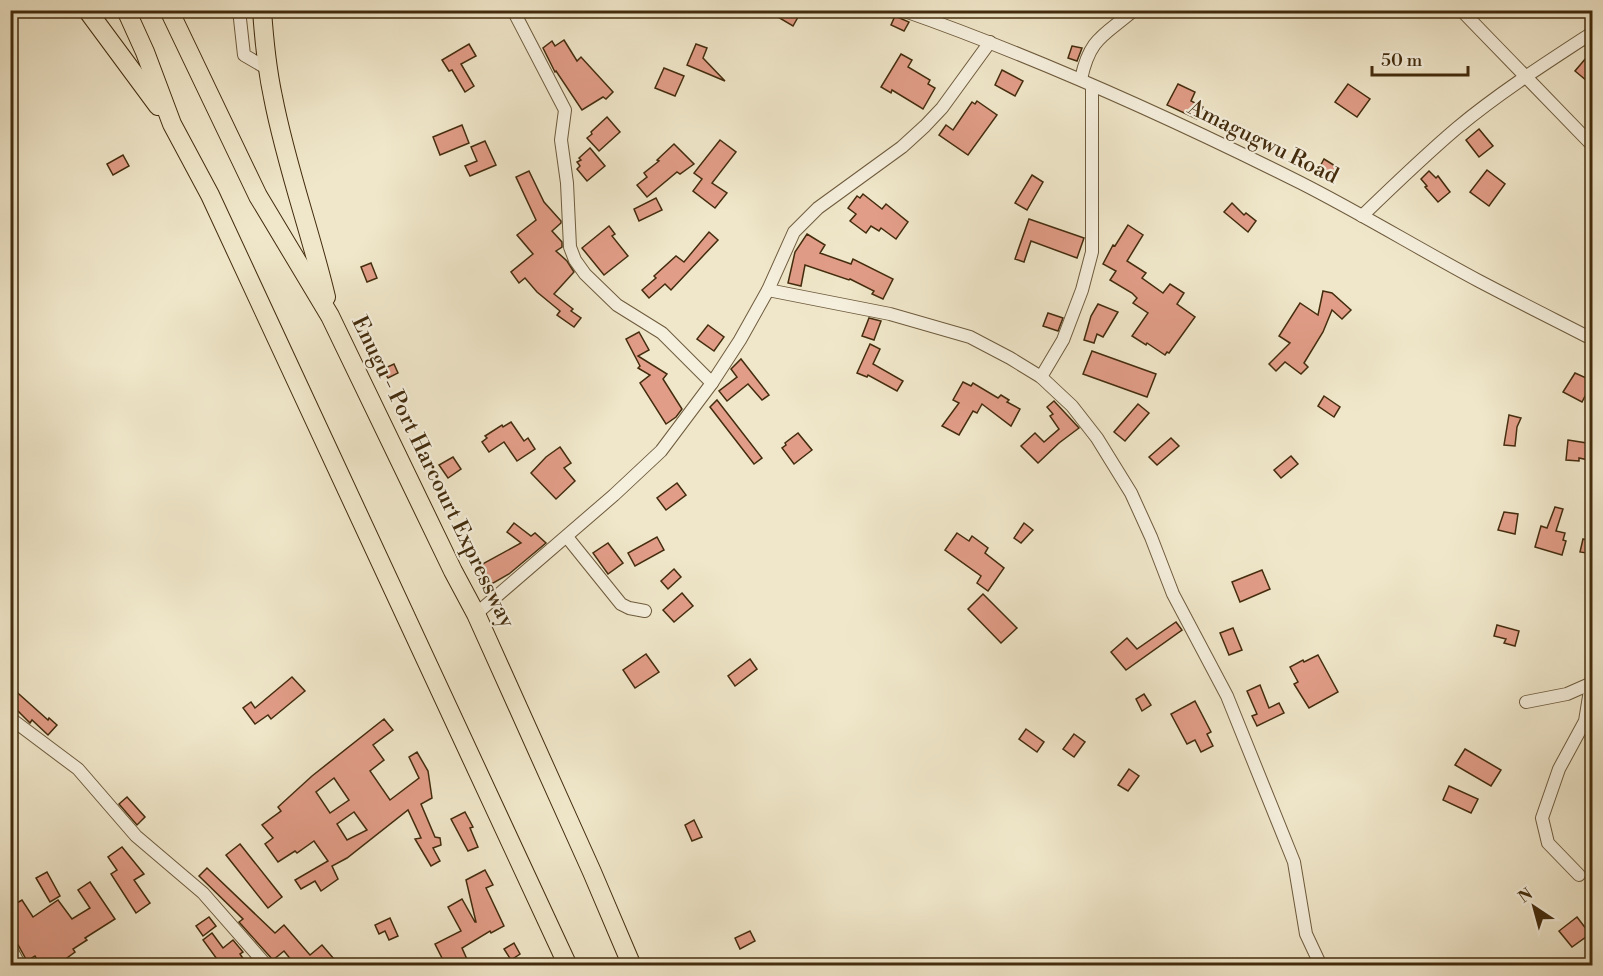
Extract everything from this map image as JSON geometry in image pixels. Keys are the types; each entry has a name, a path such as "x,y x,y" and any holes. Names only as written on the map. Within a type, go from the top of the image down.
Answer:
{"highway":[{"path":"87,10 171,124"},
{"path":"126,10 145,52 171,124 219,216 562,964"},
{"name":"Enugu - Port Harcourt Expressway","path":"169,10 258,196 330,316 453,572 476,614 632,966"},
{"path":"262,10 273,97 330,316"}],"street":[{"path":"239,10 244,55 268,69"},
{"path":"513,10 565,110 561,140 567,183 570,247 575,260 585,274 617,304 662,333 712,383"},
{"name":"Amagugwu Road","path":"902,10 1081,79 1092,86 1187,127 1302,184 1479,281 1593,339"},
{"path":"1081,79 1088,53 1094,44 1102,34 1134,10"},
{"path":"1461,10 1593,145"},
{"path":"1362,216 1458,127 1526,76 1593,33"},
{"path":"476,614 645,468 674,435 712,383 768,290 789,240 804,220 902,147 925,126 942,108 990,42"},
{"path":"1041,377 1063,340 1082,290 1092,252 1092,86"},
{"path":"768,290 890,314 970,337 1010,357 1041,377 1072,406 1097,438 1131,493 1173,594 1227,696 1294,862 1306,934 1321,966"},
{"path":"567,537 621,604 645,611"},
{"path":"1526,702 1568,694 1592,684"},
{"path":"1579,875 1548,843 1542,818 1560,769 1585,722 1592,684"},
{"path":"10,718 78,769 135,836 203,893 267,966"},
{"path":"10,947 20,966"}],"building":[{"path":"766,10 802,10 793,26"},
{"path":"895,16 909,22 904,31 891,25"},
{"path":"564,40 577,61 581,57 613,92 606,99 603,97 582,110 555,72 543,48 552,41 555,46"},
{"path":"469,44 476,56 461,64 474,86 465,92 452,70 449,71 442,60"},
{"path":"696,44 707,48 703,58 725,81 687,65"},
{"path":"1072,46 1082,48 1077,61 1068,58"},
{"path":"901,54 912,60 908,67 930,80 928,84 935,88 923,109 892,90 891,93 881,87"},
{"path":"1586,58 1593,64 1593,86 1575,71"},
{"path":"664,68 684,76 675,96 655,88"},
{"path":"1002,70 1023,81 1015,96 995,85"},
{"path":"1178,84 1195,92 1191,101 1203,107 1197,119 1167,105"},
{"path":"1348,84 1370,99 1357,117 1335,102"},
{"path":"977,101 997,115 968,155 939,135 946,125 953,130 972,102 975,104"},
{"path":"607,117 620,132 599,151 587,138"},
{"path":"462,125 469,143 440,155 433,137"},
{"path":"1479,129 1493,146 1479,157 1466,140"},
{"path":"720,140 736,152 712,183 727,193 715,208 693,191 702,179 694,173"},
{"path":"485,141 496,165 470,176 465,166 477,161 471,147"},
{"path":"674,144 694,164 680,174 677,172 647,197 637,185 647,177 644,173"},
{"path":"590,148 605,166 587,181 577,169 580,166 577,162"},
{"path":"123,155 129,166 113,175 107,164"},
{"path":"1324,159 1340,169 1333,181 1317,172"},
{"path":"1487,170 1505,184 1489,206 1470,192"},
{"path":"529,171 544,202 561,221 552,231 562,242 562,247 556,251 567,261 574,272 554,294 581,318 574,327 557,315 560,311 537,292 525,278 519,283 511,272 533,254 517,235 536,220 516,177"},
{"path":"1429,171 1436,178 1438,176 1450,192 1438,202 1421,179"},
{"path":"1032,175 1043,182 1027,210 1015,203"},
{"path":"863,194 882,209 886,204 908,222 896,239 881,228 879,231 871,226 866,233 850,221 856,214 848,208 857,196 860,198"},
{"path":"656,198 662,210 639,221 634,209"},
{"path":"1232,203 1244,215 1246,213 1256,221 1248,232 1224,212"},
{"path":"1029,219 1084,238 1077,258 1031,241 1024,262 1015,259"},
{"path":"1128,225 1143,235 1127,261 1146,273 1142,278 1163,293 1170,284 1184,293 1177,304 1195,317 1169,353 1165,355 1132,336 1148,313 1133,303 1137,298 1132,293 1110,280 1116,271 1103,264 1113,245 1115,246"},
{"path":"609,226 615,234 612,236 628,256 604,275 582,248"},
{"path":"709,232 718,240 671,290 665,284 649,298 642,290 656,278 654,276 676,256 684,262"},
{"path":"807,234 825,245 820,253 851,264 853,259 893,279 883,299 872,294 874,291 850,279 805,265 801,286 788,283 795,252"},
{"path":"371,263 377,278 367,282 361,267"},
{"path":"1323,291 1332,293 1351,310 1342,319 1332,310 1323,332 1304,363 1308,367 1301,374 1285,362 1276,371 1269,364 1290,343 1279,336 1300,303 1318,315"},
{"path":"1098,304 1118,312 1103,337 1097,334 1094,343 1084,340 1091,316"},
{"path":"1048,313 1063,318 1058,331 1043,326"},
{"path":"869,318 881,321 874,340 862,336"},
{"path":"708,325 724,337 714,351 697,339"},
{"path":"639,332 649,350 638,356 667,374 663,379 682,409 666,424 640,383 650,375 638,368 640,366 626,339"},
{"path":"870,344 880,349 873,364 903,381 897,391 868,375 867,377 857,373"},
{"path":"1092,351 1156,374 1147,397 1083,374"},
{"path":"741,359 769,395 762,400 748,384 727,401 719,391 737,377 731,369"},
{"path":"394,364 398,373 388,378 383,369"},
{"path":"1575,373 1593,381 1582,402 1563,392"},
{"path":"963,382 971,386 973,383 998,398 1001,395 1009,400 1007,402 1020,409 1011,426 982,404 977,413 973,411 959,435 942,426 959,403 953,400"},
{"path":"1324,396 1340,407 1334,417 1318,406"},
{"path":"717,400 762,458 754,464 710,407"},
{"path":"1054,401 1079,428 1038,463 1021,446 1035,433 1044,442 1059,429 1050,416 1053,414 1047,407"},
{"path":"1138,404 1149,413 1125,441 1114,432"},
{"path":"1509,415 1521,418 1517,427 1515,446 1504,445"},
{"path":"511,422 524,441 528,438 535,449 517,461 504,442 489,452 482,442 487,438 485,436"},
{"path":"798,433 812,450 794,464 782,448"},
{"path":"1171,438 1179,446 1157,465 1149,457"},
{"path":"1568,440 1593,444 1593,461 1579,458 1579,461 1566,460"},
{"path":"560,447 571,463 564,468 575,481 556,499 531,473 546,457"},
{"path":"1291,456 1298,464 1281,478 1274,470"},
{"path":"453,457 461,469 448,478 439,465"},
{"path":"677,483 686,495 666,510 657,498"},
{"path":"1555,507 1563,509 1556,531 1565,533 1563,540 1566,541 1562,555 1535,547 1541,526 1547,528"},
{"path":"1504,512 1518,514 1515,534 1498,530"},
{"path":"514,523 531,536 535,533 546,543 509,574 488,586 477,567 521,543 507,532"},
{"path":"1024,523 1033,530 1021,543 1014,538"},
{"path":"957,533 969,541 972,536 988,548 985,553 1004,568 988,591 977,583 981,576 945,550"},
{"path":"657,537 664,550 635,566 628,553"},
{"path":"1583,539 1593,541 1593,554 1580,552"},
{"path":"608,543 623,563 608,574 593,553"},
{"path":"674,569 681,577 668,589 661,581"},
{"path":"1262,570 1270,589 1240,602 1232,582"},
{"path":"682,593 693,606 674,622 663,610"},
{"path":"983,594 1017,628 1001,643 968,609"},
{"path":"1176,622 1182,630 1126,670 1111,652 1127,638 1137,649"},
{"path":"1497,625 1519,631 1515,646 1504,643 1506,639 1494,636"},
{"path":"1233,628 1242,650 1229,655 1220,633"},
{"path":"646,654 659,672 635,688 623,670"},
{"path":"1318,655 1338,692 1309,708 1294,684 1298,682 1290,667"},
{"path":"750,659 757,669 735,686 728,676"},
{"path":"292,677 305,691 271,719 268,715 255,724 243,708 251,702 255,708"},
{"path":"1260,685 1269,708 1279,703 1284,713 1257,726 1252,716 1257,714 1247,691"},
{"path":"10,686 48,720 49,718 57,725 48,735 32,720 30,723 10,703"},
{"path":"1144,694 1151,705 1142,711 1136,699"},
{"path":"1195,701 1211,732 1207,734 1213,746 1201,752 1195,740 1187,744 1171,714"},
{"path":"384,719 393,730 373,745 384,760 370,771 390,800 419,778 409,757 417,752 428,771 432,798 421,804 435,837 440,838 441,845 433,848 440,861 431,866 415,839 421,838 408,810 347,858 332,866 338,879 321,891 315,881 301,889 295,880 328,861 314,841 278,862 265,844 273,838 262,825 281,811 278,807 312,776","holes":["334,778 349,800 330,813 316,792","354,812 367,830 347,840 337,824"]},
{"path":"1026,729 1044,742 1037,752 1019,739"},
{"path":"1074,734 1085,742 1074,757 1063,749"},
{"path":"1465,749 1501,770 1491,786 1455,765"},
{"path":"1129,769 1139,776 1128,791 1118,785"},
{"path":"1449,786 1478,799 1471,813 1443,800"},
{"path":"127,797 145,817 137,825 119,804"},
{"path":"465,812 473,827 470,828 478,847 468,851 451,819"},
{"path":"694,820 702,837 692,841 685,825"},
{"path":"240,844 282,897 268,908 226,855"},
{"path":"122,847 144,874 134,880 150,903 136,913 111,874 117,870 108,857"},
{"path":"207,868 275,933 284,925 310,955 322,945 340,966 324,966 320,960 316,963 318,966 296,966 284,951 273,960 239,922 243,919 199,876"},
{"path":"485,870 493,885 486,888 504,926 491,933 490,931 462,948 470,966 446,966 435,944 461,931 448,907 462,899 476,922 466,880"},
{"path":"47,872 60,896 50,902 36,878"},
{"path":"90,882 115,919 85,938 87,940 73,949 75,952 60,963 53,966 41,966 35,956 27,961 17,943 10,939 10,922 14,920 10,915 10,907 22,900 33,917 58,900 72,919 90,908 78,890"},
{"path":"209,917 216,926 203,936 196,926"},
{"path":"1577,917 1590,934 1572,947 1559,931"},
{"path":"390,918 398,936 389,940 385,931 379,934 375,925"},
{"path":"750,931 755,941 740,949 735,938"},
{"path":"212,933 223,948 233,940 243,952 240,954 248,966 222,966 203,940"},
{"path":"514,943 520,954 511,960 504,949"}]}
